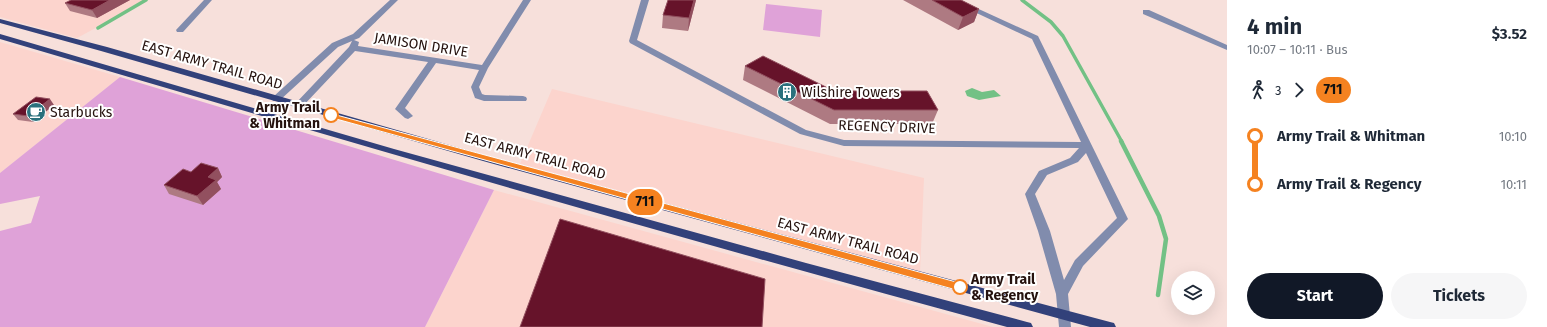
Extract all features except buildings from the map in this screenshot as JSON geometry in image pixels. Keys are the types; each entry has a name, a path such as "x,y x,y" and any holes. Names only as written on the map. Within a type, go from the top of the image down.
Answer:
{"main road":[{"name":"EAST ARMY TRAIL ROAD","path":"0,21 104,49 298,106 1065,321 1110,327"},
{"path":"0,36 390,151 798,266 1027,327"}],"street":[{"path":"180,30 208,0"},
{"path":"276,99 335,45 356,36 394,0"},
{"path":"522,100 507,100 478,96 475,87 484,68 526,0"},
{"name":"REGENCY DRIVE","path":"645,0 633,41 803,132 844,143 1087,145"},
{"path":"953,0 1035,38 1123,219 1079,263 1062,294"},
{"path":"1146,12 1227,48"},
{"path":"298,106 353,48 356,36"},
{"name":"JAMISON DRIVE","path":"353,48 484,68"},
{"path":"408,116 400,109 434,60"},
{"path":"1065,321 1062,294 1044,231 1030,194 1043,173 1074,160 1087,145"}],"shaded area":[{"path":"0,0 148,0 77,38 0,17"},
{"path":"766,4 822,10 820,37 763,30"},
{"path":"0,42 120,77 0,173"},
{"path":"120,77 494,190 425,327 0,327 0,231 31,223 40,196 0,204 0,173"},
{"path":"972,88 982,92 994,90 1001,96 979,100 967,96 965,91"},
{"path":"552,89 924,178 920,273 520,164"},
{"path":"494,190 993,327 425,327"}],"waterway":[{"path":"98,28 146,0"},
{"path":"1022,0 1051,22 1063,36 1122,142"},
{"path":"1121,141 1159,216 1166,239 1158,295"}],"bus line":[{"name":"711","path":"331,115 960,287"}],"place":[{"name":"Wilshire Towers","path":"787,92"},
{"name":"Starbucks","path":"36,112"},
{"name":"Army Trail & Whitman","path":"331,115"},
{"name":"Army Trail & Regency","path":"960,287"}]}
